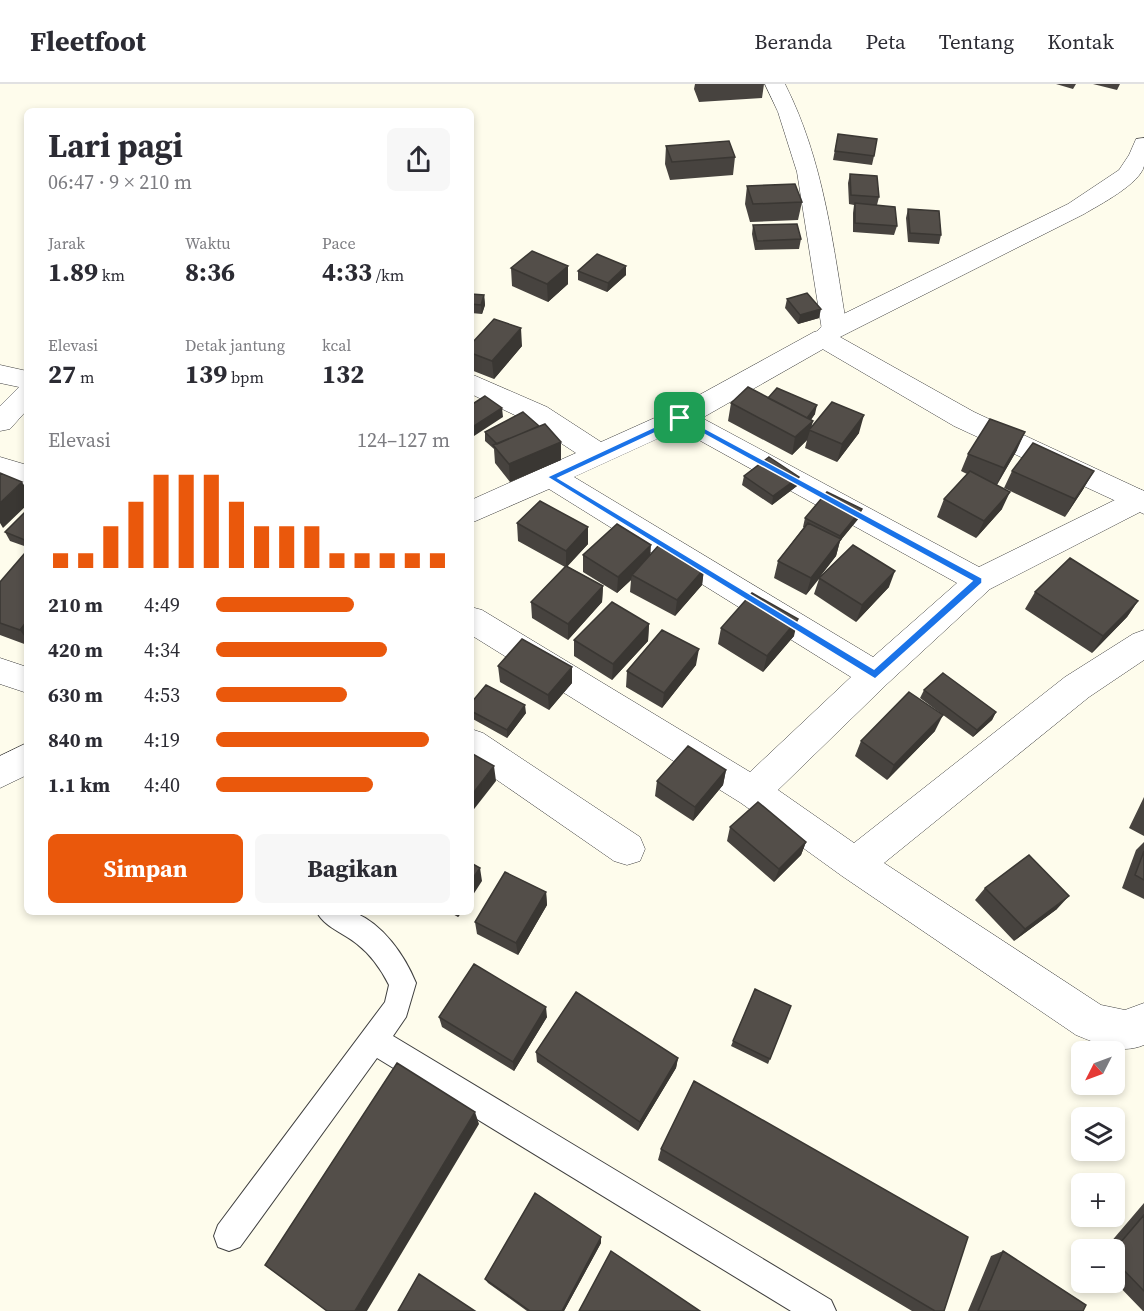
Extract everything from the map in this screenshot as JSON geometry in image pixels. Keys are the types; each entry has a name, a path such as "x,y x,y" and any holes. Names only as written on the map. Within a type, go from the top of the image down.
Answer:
{"street":[{"path":"775,84 786,105 810,178 829,334"},
{"path":"474,511 680,418 829,334 1076,209 1107,190 1132,169 1142,153 1144,144"},
{"path":"829,334 964,419 1142,502"},
{"path":"0,374 24,379"},
{"path":"474,384 537,414 598,454"},
{"path":"0,422 24,397"},
{"path":"680,418 979,580"},
{"path":"0,466 24,475"},
{"path":"551,477 875,675"},
{"path":"753,792 875,675 979,580 1142,502"},
{"path":"474,621 753,792 855,864 1090,1021 1118,1031 1140,1027 1144,1023"},
{"path":"855,864 1077,687 1144,643"},
{"path":"0,671 24,679"},
{"path":"474,745 627,849"},
{"path":"0,773 24,760"}],"lane":[{"path":"229,1236 375,1041 397,1008 403,983 389,956 362,930 335,915"},
{"path":"375,1041 820,1311"}],"building":[{"path":"838,134 877,139 874,156 835,151"},
{"path":"729,141 735,157 672,162 666,146"},
{"path":"850,174 877,176 879,197 851,195"},
{"path":"795,184 802,202 753,204 747,186"},
{"path":"855,203 895,207 897,226 855,223"},
{"path":"908,209 939,211 941,235 910,233"},
{"path":"797,224 801,239 757,241 753,225"},
{"path":"532,251 568,266 547,284 511,268"},
{"path":"597,254 626,266 608,283 578,271"},
{"path":"807,293 821,309 800,315 787,299"},
{"path":"474,294 484,295 481,305 474,304"},
{"path":"494,319 521,328 492,361 474,354 474,341"},
{"path":"748,387 813,421 795,437 731,403"},
{"path":"777,388 817,405 807,418 768,398"},
{"path":"485,396 502,408 474,426 474,403"},
{"path":"832,402 864,415 842,444 809,430"},
{"path":"523,412 539,426 497,444 485,432"},
{"path":"990,419 1025,432 1004,468 968,454"},
{"path":"545,424 561,442 509,464 493,445"},
{"path":"1033,443 1094,471 1075,499 1012,471"},
{"path":"769,457 799,477 773,496 744,476"},
{"path":"970,471 1010,492 984,521 944,499"},
{"path":"0,473 22,482 0,503"},
{"path":"827,492 862,509 840,536 805,518"},
{"path":"540,501 588,527 566,551 517,523"},
{"path":"24,513 24,540 5,532"},
{"path":"808,523 841,539 811,578 778,561"},
{"path":"617,524 651,545 618,577 583,555"},
{"path":"659,545 704,569 677,600 632,575"},
{"path":"853,545 895,571 862,605 819,578"},
{"path":"24,554 24,625 20,630 0,623 0,582"},
{"path":"1070,558 1138,601 1103,636 1035,592"},
{"path":"566,566 603,586 568,624 531,602"},
{"path":"752,593 798,619 767,656 721,628"},
{"path":"612,602 649,624 613,664 574,640"},
{"path":"662,630 699,649 664,693 627,671"},
{"path":"522,639 572,667 548,695 498,666"},
{"path":"943,673 996,712 977,730 924,690"},
{"path":"486,685 525,705 507,730 474,713 474,699"},
{"path":"909,692 943,715 894,765 861,741"},
{"path":"688,746 726,770 695,807 657,781"},
{"path":"474,755 494,766 474,792"},
{"path":"758,802 806,842 779,869 730,827"},
{"path":"1144,851 1144,880 1135,875"},
{"path":"1029,855 1069,896 1025,929 985,888"},
{"path":"474,865 480,868 474,877"},
{"path":"505,872 546,892 516,943 475,922"},
{"path":"474,964 546,1007 513,1062 439,1017"},
{"path":"755,989 791,1006 770,1059 733,1041"},
{"path":"576,992 678,1058 640,1122 536,1052"},
{"path":"397,1063 475,1112 355,1311 327,1311 265,1265"},
{"path":"694,1081 968,1237 944,1311 935,1311 661,1149"},
{"path":"535,1193 601,1237 562,1311 530,1311 485,1279"},
{"path":"1144,1215 1144,1291 1125,1271 1123,1239"},
{"path":"611,1251 700,1311 579,1311"},
{"path":"1003,1251 1086,1305 1083,1311 978,1311"},
{"path":"419,1274 475,1311 398,1311"}],"route":[{"path":"680,418 829,499 979,580 875,675 551,477 680,418"}]}
